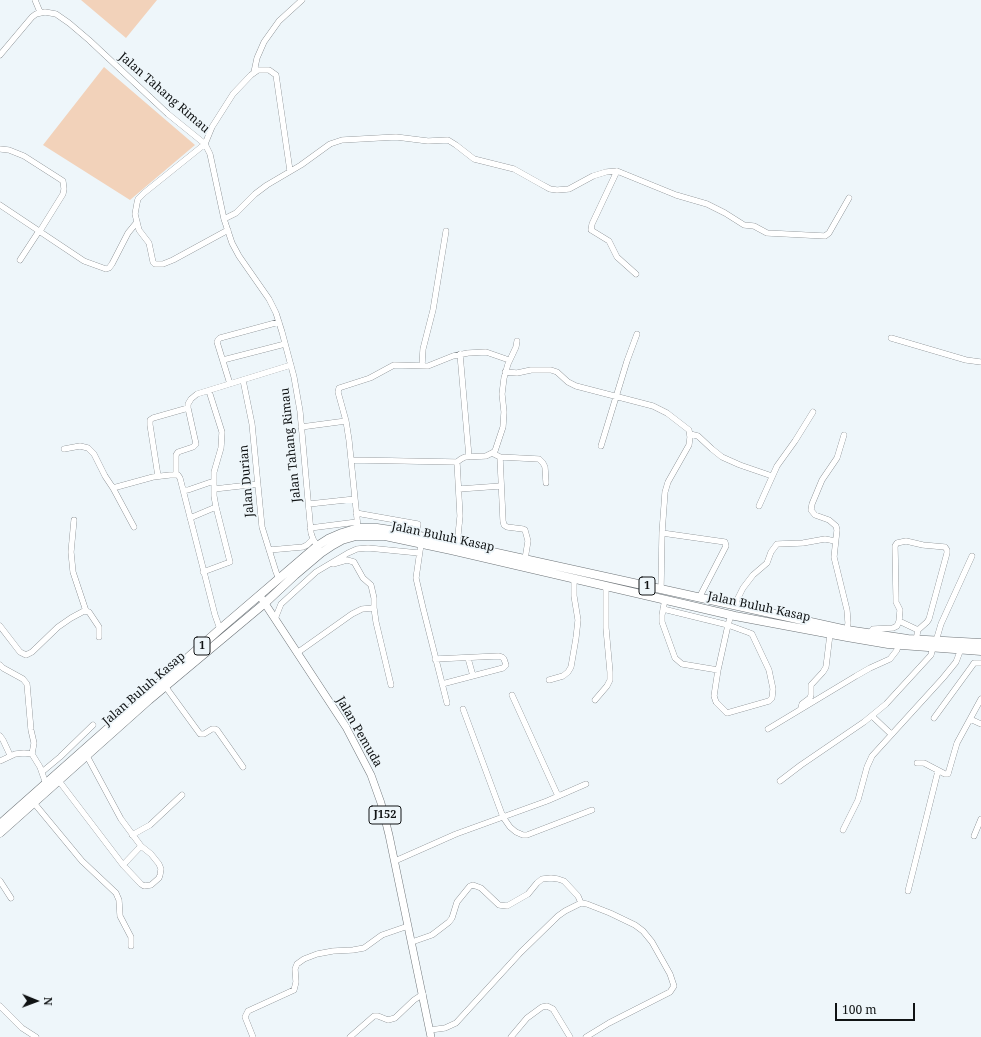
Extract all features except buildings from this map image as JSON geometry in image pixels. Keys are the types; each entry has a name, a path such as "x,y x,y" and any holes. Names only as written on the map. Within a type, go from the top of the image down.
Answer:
{"highway":[{"name":"Jalan Buluh Kasap","path":"0,824 220,630 262,599 279,579 317,546 357,525 416,536 847,630 981,651"},
{"name":"Jalan Buluh Kasap","path":"0,834 262,599 317,546 356,536 385,536 718,612 830,634 898,645 981,642"},
{"path":"718,612 722,608 722,605 719,602"},
{"path":"735,615 737,606"}],"main road":[{"name":"Jalan Pemuda","path":"262,599 346,727 372,775 385,817 395,861 430,1033"}],"street":[{"path":"0,55 32,17 40,12 35,0"},
{"path":"254,72 257,58 264,42 278,21 302,0"},
{"name":"Jalan Tahang Rimau","path":"40,12 56,14 69,23 168,114 205,144 210,154 224,219 228,230 239,256 265,293 279,322 297,390 310,528 317,546"},
{"path":"228,230 184,254 163,264 158,264 153,262 149,243 141,233 137,222 136,207 138,199 205,144 212,127 233,94 254,72 264,69 269,70 276,75 290,171"},
{"path":"224,219 236,213 267,184 336,141 396,137 428,141 448,140 456,144 474,159 514,169 550,189 556,190 569,189 593,176 606,172 617,171 676,195 707,204 725,212 744,225 754,226 767,233 825,236 829,233 849,198"},
{"path":"0,149 14,151 24,156 60,179 64,189 63,194 20,260"},
{"path":"617,171 592,224 591,230 609,241 617,257 636,274"},
{"path":"0,205 84,261 106,269 109,268 128,233 137,222"},
{"path":"422,365 423,349 433,310 446,231"},
{"path":"230,384 218,342 220,338 279,322"},
{"path":"601,446 630,350 637,334"},
{"path":"891,338 966,360 981,362"},
{"path":"351,460 458,462 461,459 469,457 486,456 495,451 503,428 502,386 509,360 516,347 517,341"},
{"path":"223,360 285,344"},
{"path":"310,528 357,525 346,421 338,392 340,387 370,378 394,365 428,366 460,354 486,352 509,360"},
{"path":"460,354 469,457"},
{"path":"220,630 203,572 180,478 176,474 176,455 182,450 193,448 196,444 188,404 197,394 291,366"},
{"path":"505,372 516,373 531,370 551,370 557,372 568,382 576,386 646,403 661,410 685,426 690,434 689,445 666,487 663,502 661,589"},
{"name":"Jalan Durian","path":"243,380 252,424 262,524 279,579"},
{"path":"203,572 230,562 216,507 214,489 214,472 221,448 222,432 209,391"},
{"path":"158,476 150,432 150,420 188,408"},
{"path":"759,506 777,466 813,412"},
{"path":"301,427 346,421"},
{"path":"690,434 698,436 722,457 772,476"},
{"path":"844,435 837,458 822,480 811,507 812,513 835,524 837,530 834,557 847,610 847,630"},
{"path":"64,449 80,446 88,448 94,454 134,527"},
{"path":"492,453 500,457 539,459 545,467 546,483"},
{"path":"500,457 503,521 504,525 523,529 527,534 528,541 525,560"},
{"path":"457,545 460,516 458,462"},
{"path":"113,488 158,476 176,474"},
{"path":"183,490 196,488 214,481"},
{"path":"214,489 258,484"},
{"path":"459,489 501,486"},
{"path":"308,504 354,500"},
{"path":"190,518 216,507"},
{"path":"356,513 418,524 416,536"},
{"path":"74,520 71,552 73,572 86,611 91,614 99,628 99,637"},
{"path":"662,533 725,542 726,546 699,598"},
{"path":"737,606 743,588 753,575 767,563 776,544 803,543 825,539 836,541"},
{"path":"869,634 873,629 893,628 897,626 899,621 900,610 896,602 895,546 902,540 923,545 945,547 947,550 929,619 918,630 916,640"},
{"path":"421,544 416,578 447,703"},
{"path":"269,550 303,547 307,545 317,546"},
{"path":"275,619 281,604 316,572 348,553 357,549 368,548 419,553"},
{"path":"780,781 872,716 886,704 918,671 931,655 941,624 972,556"},
{"path":"328,565 347,560 354,562 363,578 371,585 374,598 374,608 391,685"},
{"path":"549,680 563,676 571,667 578,620 574,596 574,579"},
{"path":"596,700 610,680 606,586"},
{"path":"665,599 662,622 673,653 678,662 718,670"},
{"path":"297,653 352,614 362,609 374,608"},
{"path":"663,609 728,625 752,634 771,675 773,688 771,700 726,712 714,699 718,670 728,625 735,615"},
{"path":"0,626 20,652 26,655 32,652 58,627 79,613 86,611"},
{"path":"899,621 918,630"},
{"path":"801,708 802,704 810,698 811,685 826,667 830,634"},
{"path":"768,729 866,670 890,659 897,650 898,645"},
{"path":"843,830 858,800 867,767 872,756 943,678 956,662 961,649"},
{"path":"435,659 500,656 504,659 506,665 503,668 442,684"},
{"path":"468,658 473,676"},
{"path":"934,718 974,663 981,663"},
{"path":"0,665 24,679 27,684 31,730 34,743 32,754 37,761 46,784"},
{"path":"165,686 200,734 204,734 212,729 217,730 243,767"},
{"path":"512,695 558,796"},
{"path":"917,763 924,763 945,774 949,773 955,747 981,699"},
{"path":"463,709 503,818 516,832 527,835 592,810"},
{"path":"872,716 891,734"},
{"path":"970,719 981,724"},
{"path":"42,772 93,725"},
{"path":"0,736 4,740 10,755"},
{"path":"0,761 10,755 24,753 32,754"},
{"path":"59,781 123,865 140,884 144,886 151,886 159,878 161,869 159,864 132,835 113,806 87,756"},
{"path":"908,891 938,771"},
{"path":"395,861 456,834 503,818 586,784"},
{"path":"132,835 150,825 182,795"},
{"path":"34,803 82,861 116,893 119,900 120,916 131,937 131,946"},
{"path":"974,836 981,819"},
{"path":"123,865 141,846"},
{"path":"412,942 432,935 449,922 452,918 457,902 470,886 473,885 481,888 498,904 507,906 528,894 542,879 558,879 564,882 578,896 581,903"},
{"path":"0,881 11,898"},
{"path":"430,1033 456,1023 521,952 558,916 581,903 610,913 635,925 643,931 652,942 670,974 674,986 670,992 609,1022 586,1037"},
{"path":"253,1037 245,1017 248,1011 294,990 296,982 295,969 297,964 304,959 317,954 364,948 382,935 408,926"},
{"path":"350,1037 374,1016 388,1020 395,1018 414,1000 423,994"},
{"path":"0,1006 22,1028 36,1037"},
{"path":"511,1037 527,1018 542,1007 547,1006 553,1009 570,1037"}],"shaded area":[{"path":"81,0 157,0 126,38"},
{"path":"104,67 195,145 130,200 43,145"}]}
